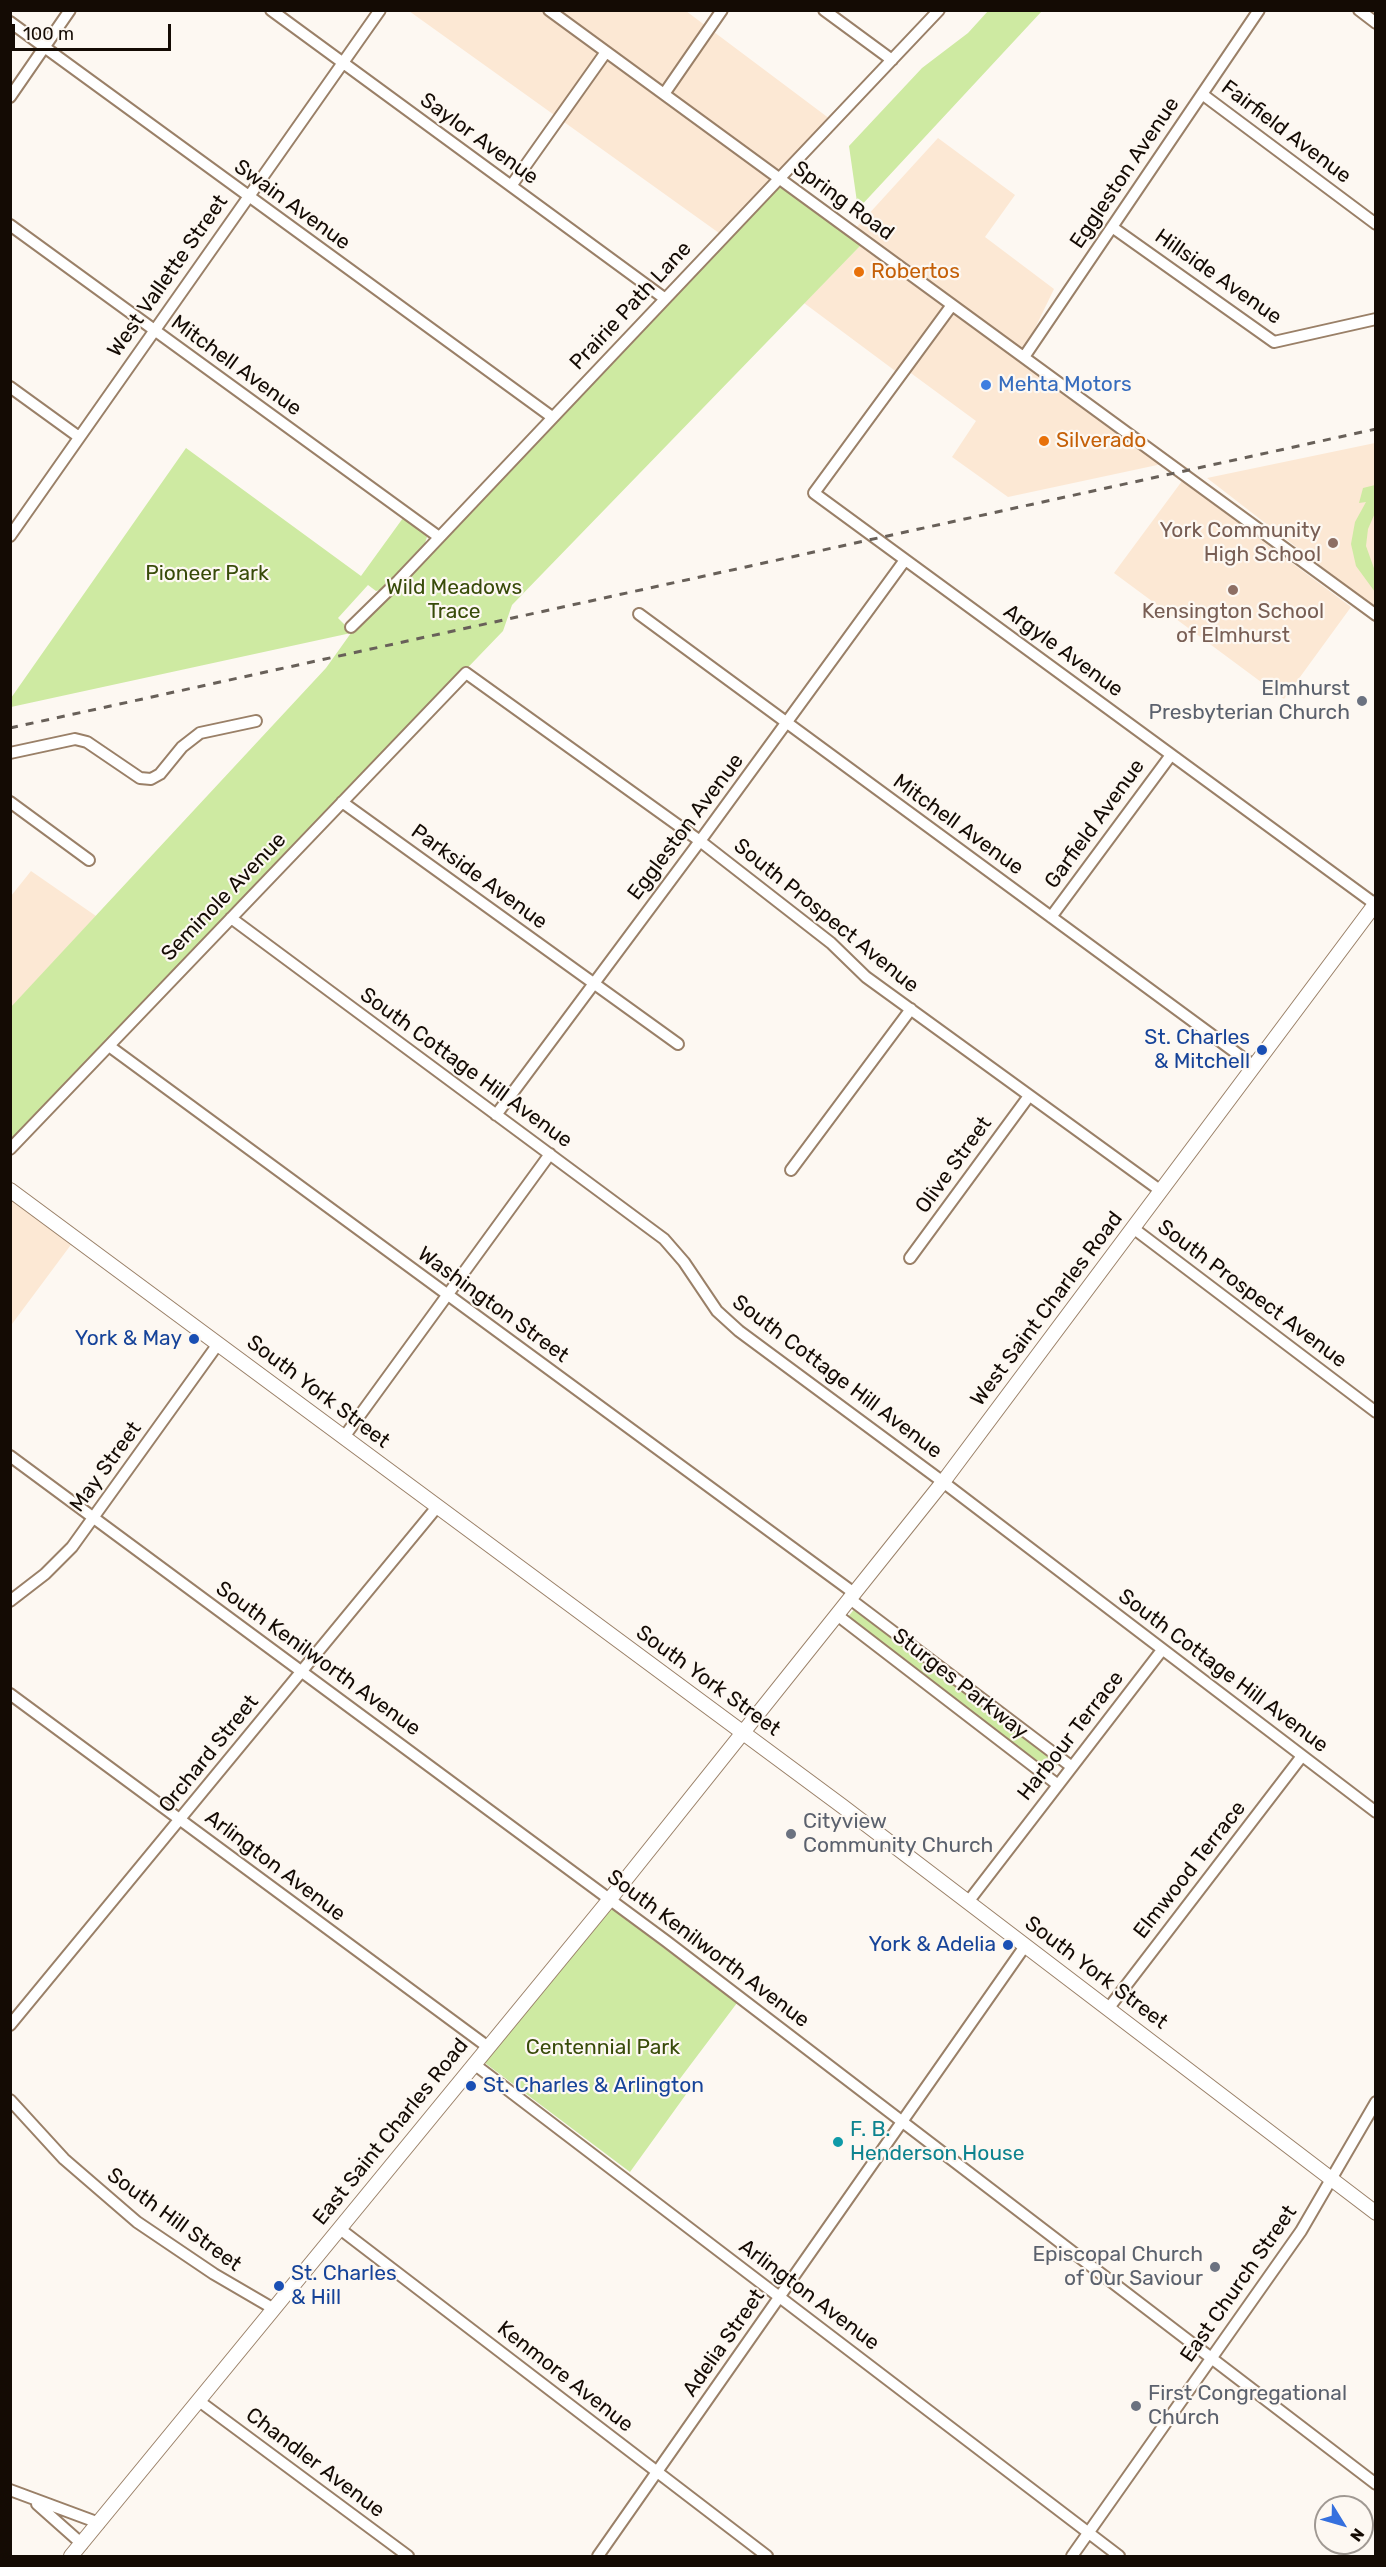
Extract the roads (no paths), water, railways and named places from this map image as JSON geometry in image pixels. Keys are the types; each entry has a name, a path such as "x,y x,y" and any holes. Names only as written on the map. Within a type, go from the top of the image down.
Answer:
{"main road":[{"name":"West Saint Charles Road","path":"742,1733 943,1482 1375,904"},
{"name":"South York Street","path":"13,1195 218,1344 742,1733 1376,2213"},
{"name":"East Saint Charles Road","path":"79,2552 99,2523 610,1899 742,1733"}],"street":[{"path":"10,97 70,10"},
{"name":"Saylor Avenue","path":"271,10 664,298"},
{"name":"West Vallette Street","path":"10,536 380,10"},
{"name":"Spring Road","path":"549,10 1376,615"},
{"path":"664,94 722,10"},
{"path":"824,10 892,60"},
{"name":"Prairie Path Lane","path":"351,627 939,10"},
{"name":"Eggleston Avenue","path":"1024,357 1259,10"},
{"path":"1359,10 1376,23"},
{"name":"Swain Avenue","path":"10,22 552,417"},
{"path":"511,186 606,52"},
{"name":"Fairfield Avenue","path":"1202,94 1376,224"},
{"name":"Mitchell Avenue","path":"10,225 439,537"},
{"name":"Hillside Avenue","path":"1112,226 1275,342 1376,319"},
{"name":"Argyle Avenue","path":"952,305 814,493 1375,904"},
{"path":"10,387 79,437"},
{"name":"Eggleston Avenue","path":"496,1115 700,842 906,560"},
{"name":"Mitchell Avenue","path":"639,614 1254,1066"},
{"name":"Seminole Avenue","path":"10,1149 466,673"},
{"name":"South Prospect Avenue","path":"466,673 700,842 831,943 866,977 1161,1191"},
{"path":"10,753 75,739 87,742 140,778 151,779 160,774 182,747 200,733 256,721"},
{"name":"Garfield Avenue","path":"1051,917 1171,755"},
{"path":"10,802 89,860"},
{"name":"Parkside Avenue","path":"342,802 678,1044"},
{"name":"South Cottage Hill Avenue","path":"231,918 664,1239 684,1262 717,1311 739,1331 943,1482 1376,1812"},
{"path":"791,1170 911,1009"},
{"name":"Washington Street","path":"109,1046 852,1596"},
{"name":"Olive Street","path":"910,1258 1029,1096"},
{"path":"344,1437 550,1154"},
{"name":"South Prospect Avenue","path":"1133,1228 1376,1412"},
{"name":"May Street","path":"10,1601 58,1562 94,1517 218,1344"},
{"name":"South Kenilworth Avenue","path":"10,1456 610,1899 903,2120 1376,2484"},
{"name":"Orchard Street","path":"10,2025 437,1507"},
{"name":"Sturges Parkway","path":"852,1596 1072,1767"},
{"name":"Sturges Parkway","path":"837,1615 1058,1785"},
{"name":"Harbour Terrace","path":"968,1902 1162,1650"},
{"name":"Arlington Avenue","path":"10,1694 488,2048"},
{"name":"Elmwood Terrace","path":"1108,2009 1302,1756"},
{"name":"Adelia Street","path":"598,2556 1025,1946"},
{"name":"Arlington Avenue","path":"474,2064 1119,2556"},
{"name":"South Hill Street","path":"10,2100 64,2159 137,2222 214,2274 274,2309"},
{"name":"East Church Street","path":"1071,2556 1301,2231 1333,2180 1376,2102"},
{"name":"Kenmore Avenue","path":"340,2229 767,2556"},
{"name":"Chandler Avenue","path":"199,2401 408,2556"},
{"path":"10,2490 99,2523"},
{"path":"32,2500 79,2552"}],"railway":[{"path":"10,728 1376,429"}],"place":[{"name":"Robertos","path":"859,272"},
{"name":"Mehta Motors","path":"986,385"},
{"name":"Silverado","path":"1044,441"},
{"name":"York Community High School","path":"1333,543"},
{"name":"Kensington School of Elmhurst","path":"1233,590"},
{"name":"Elmhurst Presbyterian Church","path":"1362,701"},
{"name":"St. Charles & Mitchell","path":"1262,1050"},
{"name":"York & May","path":"194,1339"},
{"name":"Cityview Community Church","path":"791,1834"},
{"name":"York & Adelia","path":"1008,1945"},
{"name":"St. Charles & Arlington","path":"471,2086"},
{"name":"F. B. Henderson House","path":"838,2142"},
{"name":"Episcopal Church of Our Saviour","path":"1215,2267"},
{"name":"St. Charles & Hill","path":"279,2286"},
{"name":"First Congregational Church","path":"1136,2406"}],"park label":[{"name":"Pioneer Park","path":"207,574"},
{"name":"Wild Meadows Trace","path":"454,600"},
{"name":"Centennial Park","path":"603,2048"}]}
